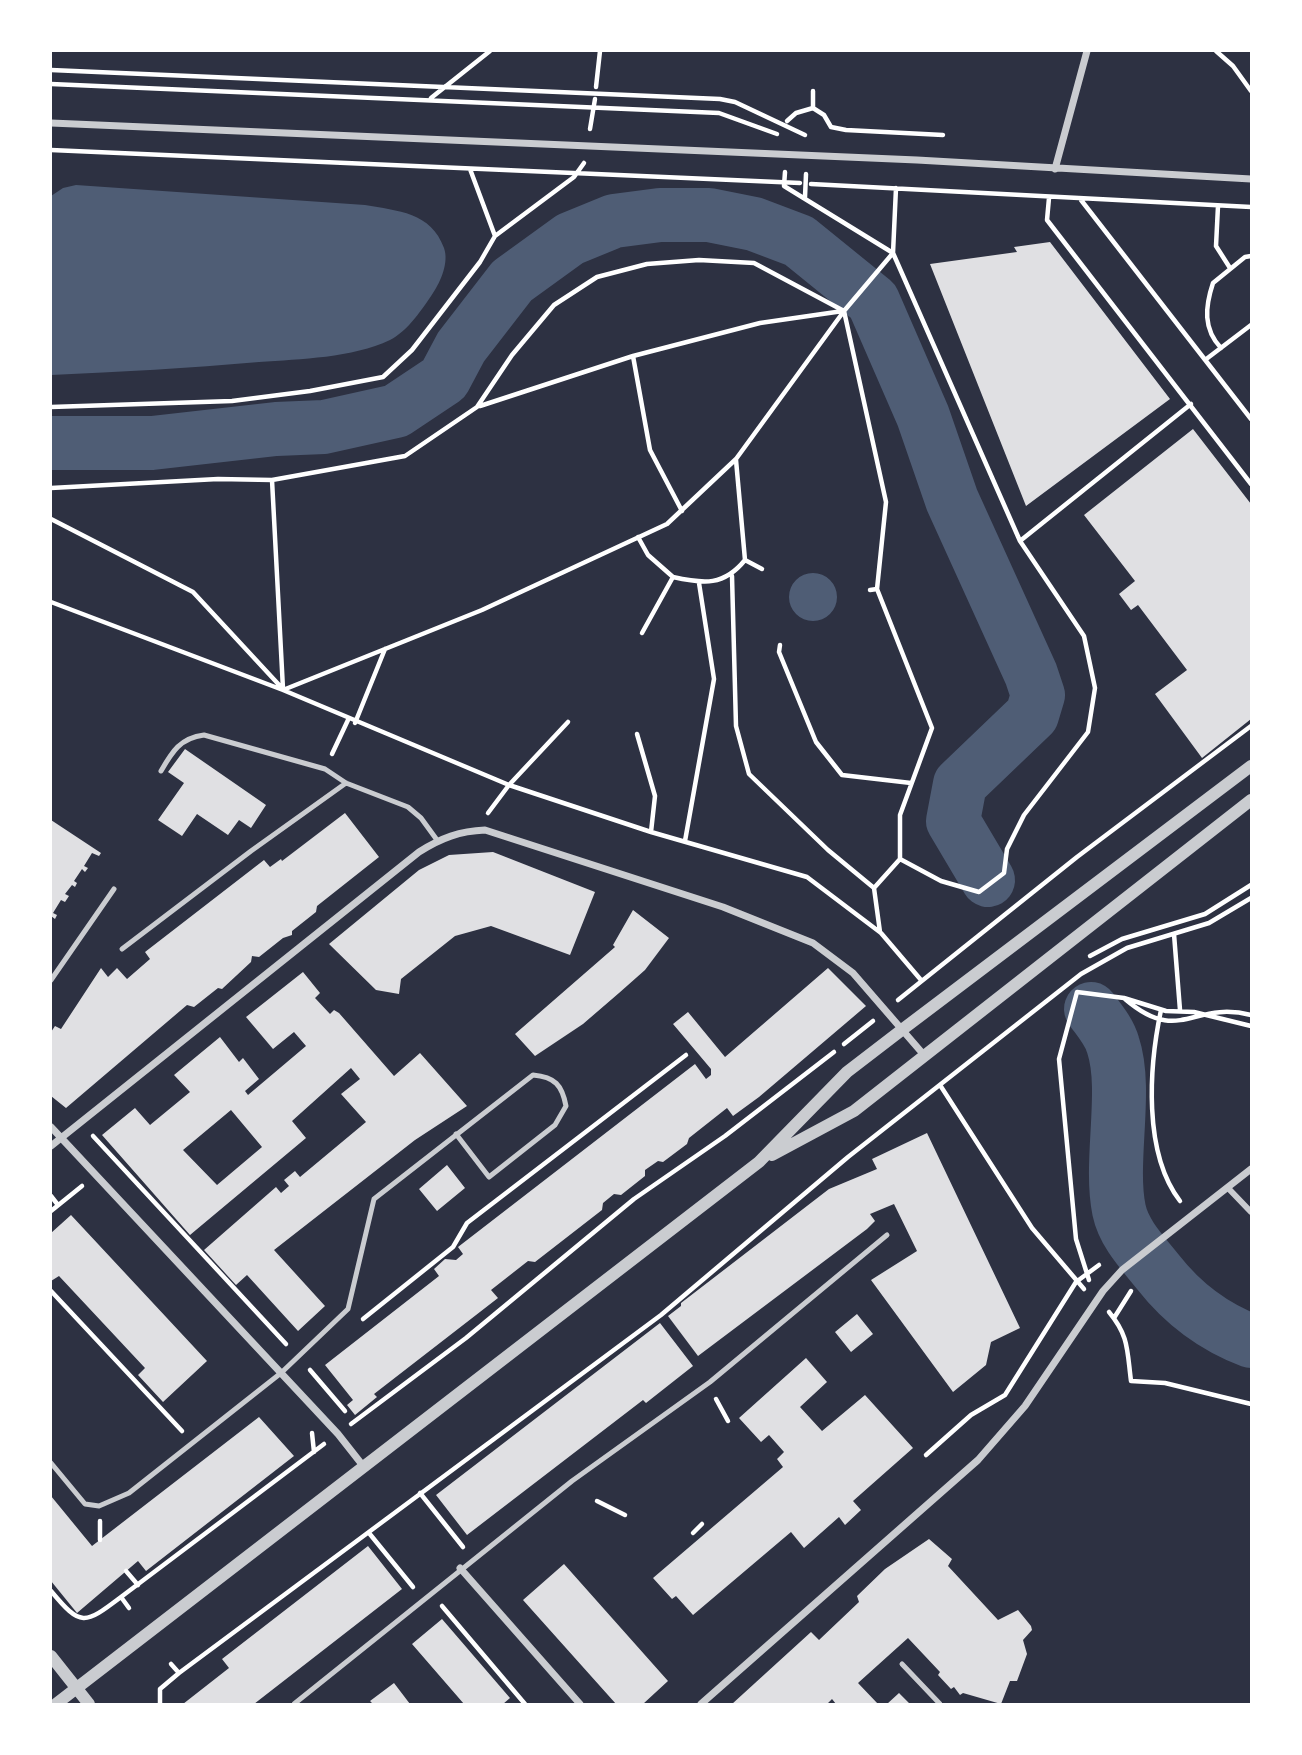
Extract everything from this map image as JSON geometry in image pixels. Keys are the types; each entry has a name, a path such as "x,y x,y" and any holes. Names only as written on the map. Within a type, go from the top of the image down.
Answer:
{"street":[{"path":"1055,169 1087,51"},
{"path":"51,122 903,159 1251,179"},
{"path":"56,1704 759,1162 847,1072 1251,765"},
{"path":"759,1162 854,1111 1251,800"},
{"path":"51,1146 437,840 475,830 485,830 589,862 723,907 813,943 853,973 887,1009 924,1055"},
{"path":"51,1127 338,1434 364,1467"},
{"path":"701,1704 978,1460 1025,1406 1097,1301 1122,1270 1251,1169"},
{"path":"1228,1188 1251,1212"},
{"path":"460,1568 580,1704"},
{"path":"51,1656 89,1704"}],"lane":[{"path":"161,771 178,745 190,737 204,735 325,769 346,783 408,807 421,818 437,840"},
{"path":"122,949 251,850 346,783"},
{"path":"51,980 114,889"},
{"path":"51,1463 85,1504 99,1506 129,1493 281,1373 348,1309 374,1199 456,1134 533,1075 550,1077 562,1088 566,1106 555,1125 489,1177 456,1134"},
{"path":"294,1704 460,1568 572,1481 710,1382 887,1235"},
{"path":"902,1664 940,1704"}],"path":[{"path":"430,99 441,87 490,51"},
{"path":"596,87 600,51"},
{"path":"1216,51 1233,66 1251,91"},
{"path":"51,70 720,99 735,102 808,135"},
{"path":"51,83 719,113 787,138"},
{"path":"813,91 813,108"},
{"path":"590,134 595,99"},
{"path":"787,121 796,113 813,108 824,114 831,127 943,135"},
{"path":"51,150 800,183"},
{"path":"51,407 232,401 310,391 383,377 412,350 480,262 495,236 576,174 589,157"},
{"path":"785,165 784,187 805,197 894,253"},
{"path":"805,197 806,166"},
{"path":"470,169 495,236"},
{"path":"811,184 1251,207"},
{"path":"896,188 894,253 1020,541 1084,636 1095,688 1088,732 1024,815 1007,849 1004,873 979,892 941,881 900,859"},
{"path":"1049,198 1047,220 1251,484"},
{"path":"1081,200 1251,419"},
{"path":"1219,206 1216,246 1230,268"},
{"path":"283,690 481,610 667,524 736,459 849,304 894,253"},
{"path":"1221,348 1209,332 1207,300 1213,283 1230,268 1251,256"},
{"path":"478,407 512,355 554,306 597,277 609,273 647,264 699,260 754,263 844,311 886,502 877,589 932,728 900,815 900,859 874,888"},
{"path":"51,488 218,479 272,480 405,456 478,407 633,356 760,323 844,311"},
{"path":"1205,360 1251,325"},
{"path":"633,356 650,450 682,510"},
{"path":"1020,541 1191,404"},
{"path":"638,537 648,555 673,577 699,583 732,576 746,560 736,459"},
{"path":"272,480 283,690"},
{"path":"51,519 193,592 283,690"},
{"path":"746,560 762,569"},
{"path":"732,576 736,726 749,774 828,850 874,888 881,933"},
{"path":"642,633 673,577"},
{"path":"685,841 714,679 699,583"},
{"path":"870,590 877,589"},
{"path":"51,602 283,690 355,723 509,785 652,832 807,877 881,933 921,980"},
{"path":"780,645 779,652 817,742 842,775 911,783"},
{"path":"355,723 385,649"},
{"path":"325,769 348,720"},
{"path":"475,830 509,785 568,722"},
{"path":"51,1591 73,1617 83,1619 97,1615 466,1338 634,1199 725,1136 1077,856 1251,726"},
{"path":"638,734 655,796 652,832"},
{"path":"1084,960 1122,939 1205,914 1251,885"},
{"path":"160,1704 160,1689 179,1673 661,1315 940,1085 1099,962 1127,948 1209,923 1251,898"},
{"path":"1174,934 1180,1010"},
{"path":"1097,1301 1076,1239 1059,1059 1077,992 1124,998 1161,1010 1180,1010 1251,1026"},
{"path":"1124,998 1143,1015 1159,1021 1179,1021 1225,1010 1251,1015"},
{"path":"1161,1010 1154,1055 1156,1151 1167,1184 1180,1201"},
{"path":"359,1323 453,1247 467,1223 686,1055"},
{"path":"940,1085 1032,1228 1076,1282 1114,1318 1126,1337 1131,1381 1165,1383 1251,1404"},
{"path":"101,1130 92,1137 298,1357 354,1421"},
{"path":"51,1196 58,1205"},
{"path":"926,1455 971,1415 1006,1395 1076,1282 1103,1262"},
{"path":"1114,1318 1135,1286"},
{"path":"52,1295 193,1442"},
{"path":"710,1382 720,1412 728,1421"},
{"path":"420,1493 472,1559"},
{"path":"597,1501 625,1515"},
{"path":"692,1533 702,1524"},
{"path":"369,1533 422,1599 440,1604 525,1704"},
{"path":"126,1571 138,1585"},
{"path":"121,1597 129,1608"},
{"path":"172,1664 179,1673"}],"water":[{"path":"76,185 365,205 389,209 412,215 431,227 444,248 445,265 436,288 409,325 390,340 359,351 292,360 51,375 51,196 63,188"},
{"path":"813,573 830,580 837,597 830,614 813,621 796,614 789,597 796,580"}],"building":[{"path":"1050,242 1170,399 1026,506 930,264 1017,252 1014,247"},
{"path":"1193,429 1251,504 1251,719 1202,758 1155,694 1187,670 1138,605 1131,610 1119,594 1135,581 1084,515"},
{"path":"185,749 266,805 251,828 239,820 228,835 197,814 182,836 158,820 184,783 168,772"},
{"path":"345,813 379,857 317,906 316,912 292,931 292,935 283,938 259,957 252,956 251,962 222,989 218,988 194,1007 187,1005 66,1108 51,1096 51,1032 55,1026 61,1029 101,968 108,977 117,968 127,979 150,959 145,952 264,860 270,867 281,859 282,861"},
{"path":"51,820 101,853 99,856 92,853 84,866 88,868 85,872 82,869 74,881 77,883 75,887 72,885 65,894 69,896 65,902 61,900 53,913 57,915 55,919 51,916"},
{"path":"493,852 595,892 570,955 491,926 455,936 401,979 399,994 376,990 329,944 419,870 449,855"},
{"path":"633,910 669,938 645,970 619,993 583,1024 535,1056 515,1034 615,947 613,945"},
{"path":"828,968 866,1006 759,1097 733,1116 727,1108 689,1138 687,1144 663,1162 658,1161 645,1170 645,1176 621,1195 614,1194 603,1203 602,1210 535,1262 528,1261 491,1290 498,1298 374,1394 377,1397 355,1415 347,1405 353,1400 325,1365 439,1276 434,1269 445,1259 456,1260 463,1254 458,1247 695,1064 706,1079 711,1075 711,1069 673,1024 688,1012 725,1057"},
{"path":"303,972 320,993 315,998 330,1014 334,1010 339,1013 394,1076 420,1053 467,1106 415,1140 274,1250 325,1306 298,1331 247,1275 236,1285 204,1250 276,1187 281,1193 289,1186 284,1180 295,1171 300,1177 366,1122 341,1094 360,1079 351,1068 292,1121 306,1138 190,1235 102,1135 135,1108 150,1125 190,1092 174,1075 220,1037 239,1062 243,1058 259,1079 245,1091 248,1095 306,1046 294,1032 273,1049 246,1017","holes":["231,1110 262,1147 217,1185 183,1150"]},
{"path":"927,1133 1020,1328 991,1342 986,1365 953,1392 871,1280 917,1251 894,1204 870,1214 875,1221 867,1229 698,1356 668,1316 681,1306 681,1303 829,1189 877,1169 872,1159"},
{"path":"447,1165 465,1188 437,1211 419,1189"},
{"path":"71,1215 207,1361 163,1402 138,1375 145,1368 59,1276 51,1281 51,1233"},
{"path":"857,1314 873,1334 851,1352 835,1332"},
{"path":"660,1323 693,1366 646,1403 643,1400 467,1535 436,1495"},
{"path":"806,1358 827,1382 800,1407 822,1431 865,1395 913,1448 853,1501 861,1510 845,1525 839,1517 804,1548 791,1532 693,1615 676,1596 672,1599 653,1578 783,1467 777,1459 784,1452 769,1435 761,1442 739,1418"},
{"path":"259,1417 294,1456 146,1571 138,1561 77,1613 51,1581 51,1496 92,1546"},
{"path":"929,1539 952,1559 948,1566 998,1620 1018,1610 1031,1626 1032,1630 1023,1640 1027,1654 1017,1681 1010,1681 1001,1704 963,1693 960,1695 954,1687 951,1689 938,1675 940,1672 908,1638 858,1683 878,1704 836,1704 832,1699 827,1704 732,1704 811,1632 819,1640 859,1602 857,1596 885,1569"},
{"path":"368,1546 402,1589 254,1704 183,1704 229,1668 222,1659"},
{"path":"564,1564 668,1681 643,1704 616,1704 523,1600"},
{"path":"442,1619 510,1698 503,1704 464,1704 412,1644"},
{"path":"394,1683 410,1704 373,1704 370,1701"},
{"path":"899,1693 910,1704 887,1704"}],"waterway":[{"path":"51,443 152,443 276,429 324,427 396,411 444,379 461,347 512,281 570,239 614,221 660,215 709,215 754,224 799,241 873,301 923,416 952,500 1038,695 1032,715 960,784 953,821 988,880"},
{"path":"1091,1009 1109,1035 1117,1063 1119,1104 1116,1191 1121,1219 1135,1243 1178,1294 1224,1329 1251,1341"}]}
